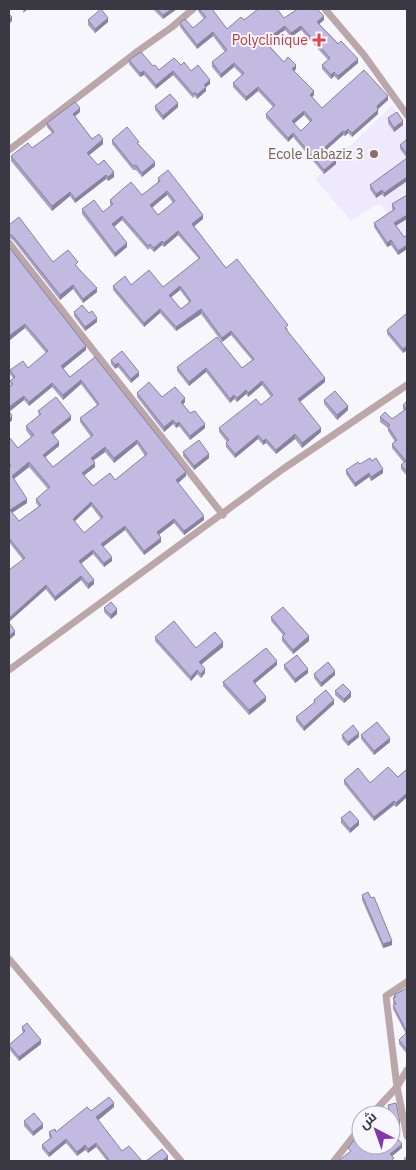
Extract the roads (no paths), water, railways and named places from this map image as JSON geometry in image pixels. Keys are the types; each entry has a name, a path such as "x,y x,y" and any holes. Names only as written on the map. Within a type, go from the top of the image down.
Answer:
{"street":[{"path":"9,150 172,27 193,9"},
{"path":"325,9 364,55 407,116"},
{"path":"9,243 223,515"},
{"path":"9,670 223,515 283,469 407,385"},
{"path":"9,959 180,1161"},
{"path":"407,982 386,996 397,1087 407,1136"},
{"path":"380,1105 397,1087 407,1070"},
{"path":"334,1161 351,1140"}],"place":[{"name":"Polyclinique","path":"319,40"},
{"name":"Ecole Labaziz 3","path":"374,154"}]}
